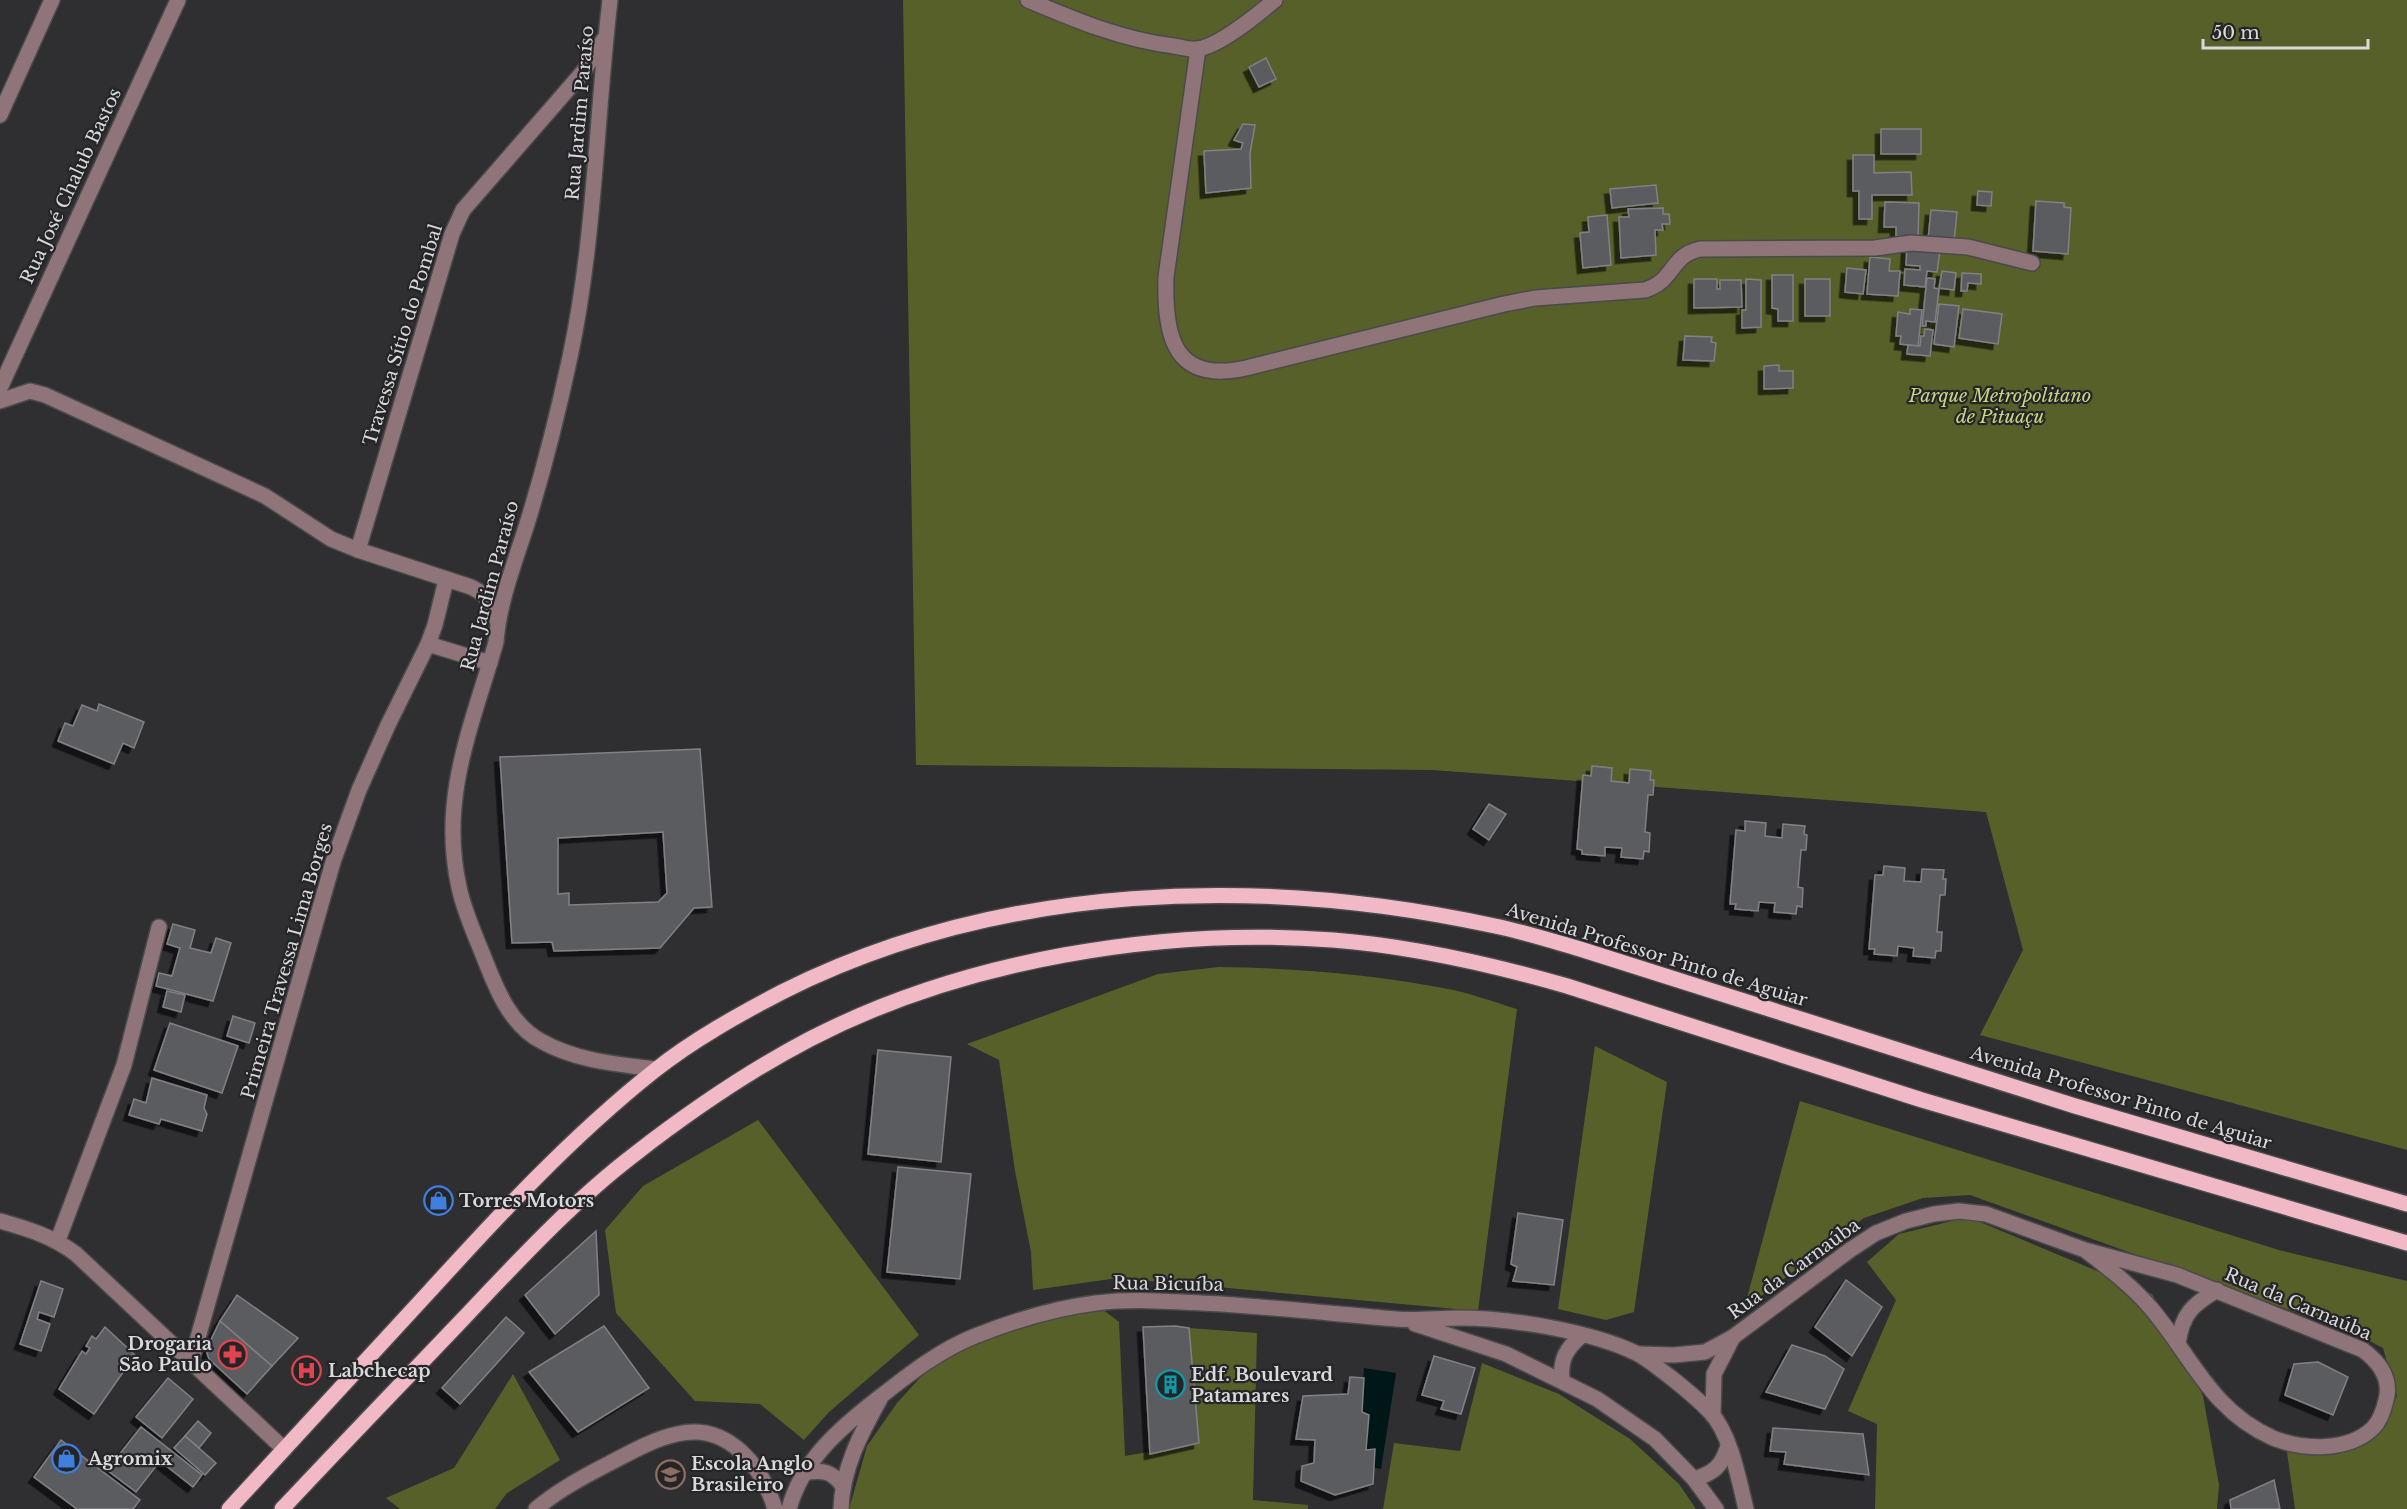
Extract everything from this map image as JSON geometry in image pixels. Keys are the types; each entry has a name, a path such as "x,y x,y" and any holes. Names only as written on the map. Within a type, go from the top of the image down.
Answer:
{"main road":[{"name":"Avenida Professor Pinto de Aguiar","path":"229,1509 481,1235 572,1143 656,1069 701,1038 813,976 936,932 1020,913 1104,902 1188,895 1265,896 1338,901 1426,913 1508,929 1580,949 2075,1106 2407,1204"},
{"path":"282,1509 513,1266 580,1200 633,1155 710,1101 804,1042 892,1004 949,984 1029,962 1105,948 1189,939 1262,937 1334,940 1420,951 1488,964 1567,986 1899,1093 2063,1143 2407,1243"}],"street":[{"path":"0,115 52,0"},
{"name":"Rua José Chalub Bastos","path":"0,388 178,0"},
{"name":"Rua Jardim Paraíso","path":"610,0 589,230 571,354 528,521 497,621 496,642 464,747 453,802 453,841 459,888 489,970 512,1016 530,1034 542,1042 572,1054 599,1062 656,1069"},
{"path":"1028,0 1075,20 1130,38 1198,49 1221,39 1245,24 1275,0"},
{"name":"Travessa Sítio do Pombal","path":"358,550 452,234 463,210 583,72 606,36"},
{"path":"1198,49 1166,278 1165,305 1177,350 1190,365 1204,371 1225,373 1535,298 1644,290 1657,286 1666,279 1679,259 1688,252 1700,249 1875,248 1911,243 1968,247 2032,263"},
{"path":"0,401 30,391 45,395 265,496 331,539 471,587 485,594 494,605 497,621"},
{"name":"Primeira Travessa Lima Borges","path":"191,1362 255,1144 333,862 359,790 428,644 446,580"},
{"path":"428,644 490,663"},
{"path":"58,1240 124,1065 159,927"},
{"name":"Rua da Carnaúba","path":"1639,1354 1705,1352 1733,1337 1876,1233 1906,1221 1959,1211 1986,1214 2085,1250 2177,1275 2363,1350 2379,1362 2385,1377 2388,1394 2383,1412 2373,1428 2356,1439 2336,1445 2313,1447 2291,1444 2272,1437 2225,1407 2208,1388 2150,1308 2121,1278 2085,1250"},
{"path":"0,1221 58,1240 76,1254 284,1449"},
{"path":"2178,1344 2181,1325 2189,1311 2199,1301 2217,1290"},
{"name":"Rua Bicuíba","path":"789,1509 803,1473 824,1445 846,1422 935,1357 973,1337 1054,1311 1095,1303 1133,1300 1193,1302 1401,1319 1462,1318 1511,1323 1582,1335 1613,1344 1639,1354 1679,1384 1713,1415 1728,1446 1746,1509"},
{"name":"Rua Bicuíba","path":"1401,1319 1506,1354 1597,1399 1655,1438 1694,1479 1716,1509"},
{"path":"1562,1380 1560,1366 1563,1355 1582,1335"},
{"name":"Rua da Carnaúba","path":"1713,1415 1714,1374 1733,1337"},
{"name":"Rua Bicuíba","path":"841,1509 843,1486 852,1455 883,1394"},
{"path":"536,1509 582,1478 631,1453 678,1434 698,1432 718,1437 740,1449 756,1466 769,1487 775,1509"},
{"path":"1694,1479 1709,1475 1718,1468 1724,1460 1728,1446"},
{"path":"803,1473 827,1471 835,1475 843,1486"}],"green space":[{"name":"Parque Metropolitano de Pituaçu","path":"903,0 2407,0 2407,1150 1980,1035 2023,950 1986,812 1433,770 916,765"},
{"path":"1219,967 1359,975 1452,990 1517,1009 1478,1311 1118,1278 1033,1290 1031,1252 1015,1171 999,1060 967,1044 1158,974"},
{"path":"1595,1046 1667,1082 1634,1312 1606,1320 1558,1309"},
{"path":"1800,1101 2279,1250 2407,1281 2407,1509 2295,1509 2287,1452 2349,1448 2383,1422 2397,1396 2383,1348 2356,1334 1970,1195 1923,1198 1864,1218 1744,1309"},
{"path":"758,1120 919,1335 829,1412 804,1440 760,1404 695,1401 616,1313 605,1230 643,1186"},
{"path":"1968,1217 2152,1294 2203,1396 2219,1485 2217,1509 1875,1509 1877,1424 1848,1411 1896,1300 1867,1262 1899,1234"},
{"path":"1093,1302 1119,1322 1125,1456 1199,1443 1189,1328 1257,1333 1253,1500 1308,1505 1308,1509 849,1509 867,1446 897,1403 958,1336"},
{"path":"1482,1363 1559,1394 1630,1439 1679,1484 1696,1509 1383,1509 1394,1443 1460,1451"},
{"path":"513,1374 560,1460 507,1493 495,1509 400,1509 386,1498 454,1468"}],"shaded area":[{"path":"1364,1368 1396,1373 1381,1469 1358,1464"}],"building":[{"path":"1266,58 1276,79 1259,87 1249,67"},
{"path":"1243,124 1255,125 1250,153 1251,188 1206,193 1204,151 1241,149 1243,143 1234,140"},
{"path":"1881,129 1921,129 1921,154 1881,154"},
{"path":"1853,155 1874,155 1874,173 1911,172 1912,195 1872,195 1872,219 1859,219 1859,191 1853,191"},
{"path":"1656,185 1658,203 1612,208 1610,189"},
{"path":"1978,191 1992,192 1991,206 1977,205"},
{"path":"2036,201 2064,203 2064,207 2071,208 2068,254 2033,251"},
{"path":"1885,202 1919,203 1918,237 1896,236 1896,227 1884,227"},
{"path":"1663,208 1663,214 1669,214 1670,224 1662,224 1663,230 1655,230 1656,255 1621,258 1619,217 1629,217 1628,209"},
{"path":"1931,210 1957,212 1954,242 1928,240"},
{"path":"1607,215 1611,265 1583,268 1580,233 1589,232 1588,217"},
{"path":"1907,247 1940,251 1937,272 1927,271 1925,287 1904,285 1905,269 1920,270 1920,266 1906,265"},
{"path":"1870,257 1890,259 1889,271 1900,271 1898,296 1867,294"},
{"path":"1847,268 1866,270 1863,294 1845,292"},
{"path":"1942,271 1956,273 1954,290 1939,288"},
{"path":"1962,273 1981,274 1981,284 1968,283 1967,291 1961,291"},
{"path":"1772,275 1793,275 1793,321 1778,321 1778,309 1772,308"},
{"path":"1927,278 1935,279 1934,288 1939,289 1935,322 1926,321 1926,326 1922,326"},
{"path":"1694,279 1717,279 1717,289 1720,289 1720,280 1741,280 1742,307 1694,308"},
{"path":"1746,279 1761,280 1761,327 1742,328 1742,310 1746,310"},
{"path":"1805,279 1830,279 1830,316 1805,316"},
{"path":"1939,304 1959,306 1954,347 1934,344"},
{"path":"1910,309 1922,310 1918,346 1900,344 1901,336 1896,336 1898,312 1910,314"},
{"path":"1963,309 2002,314 1998,344 1959,338"},
{"path":"1925,329 1933,330 1930,356 1907,354 1908,345 1920,346 1921,336 1924,336"},
{"path":"1685,336 1712,337 1711,342 1716,343 1714,361 1683,360"},
{"path":"1779,365 1779,371 1793,371 1793,388 1764,389 1764,366"},
{"path":"99,704 144,722 134,748 123,743 114,764 58,741 65,723 73,726 82,705 97,711"},
{"path":"700,749 712,907 694,908 660,948 554,951 552,942 512,943 500,757","holes":["663,832 667,893 658,902 569,905 569,893 558,894 558,838"]},
{"path":"1592,766 1612,768 1611,781 1629,783 1630,769 1651,771 1650,780 1654,780 1653,795 1648,795 1645,832 1650,833 1649,852 1644,851 1643,859 1621,857 1622,848 1605,847 1605,856 1582,854 1582,850 1577,849 1583,775 1591,776"},
{"path":"1489,804 1506,814 1489,840 1473,829"},
{"path":"1745,821 1766,823 1765,836 1782,838 1783,824 1805,826 1806,850 1801,850 1798,887 1803,888 1802,907 1797,906 1796,914 1774,912 1775,903 1759,902 1758,911 1735,909 1736,904 1730,904 1736,830 1745,831"},
{"path":"1884,866 1905,868 1904,881 1921,882 1922,869 1944,870 1945,895 1940,895 1937,932 1942,932 1941,951 1936,951 1935,958 1913,956 1914,948 1898,946 1897,956 1874,954 1875,949 1869,949 1875,875 1883,875"},
{"path":"173,924 195,930 190,948 211,953 216,938 231,943 213,1001 156,986 159,973 172,976 180,948 167,944"},
{"path":"167,991 185,995 181,1012 163,1007"},
{"path":"233,1016 255,1023 249,1043 227,1036"},
{"path":"170,1023 238,1046 222,1093 154,1070"},
{"path":"878,1050 951,1057 941,1162 868,1154"},
{"path":"152,1078 207,1095 204,1108 207,1114 202,1131 161,1119 159,1124 129,1115 134,1099 146,1103"},
{"path":"898,1167 971,1174 960,1279 887,1272"},
{"path":"1518,1213 1563,1220 1554,1285 1513,1281 1517,1267 1511,1264"},
{"path":"596,1231 599,1295 555,1334 525,1295"},
{"path":"1846,1280 1882,1307 1852,1356 1815,1327"},
{"path":"41,1281 63,1289 54,1317 39,1312 37,1319 50,1324 41,1351 20,1344"},
{"name":"Labchecap","path":"237,1295 298,1338 272,1366 220,1321"},
{"path":"506,1317 524,1333 460,1404 442,1388"},
{"name":"Drogaria São Paulo","path":"220,1321 272,1366 247,1394 209,1359 206,1350"},
{"path":"604,1326 649,1388 578,1432 529,1372"},
{"path":"105,1327 135,1355 94,1414 59,1389 82,1351 86,1354 90,1348 86,1346 92,1336 96,1339"},
{"name":"Edf. Boulevard Patamares","path":"1143,1327 1189,1328 1199,1443 1150,1454"},
{"path":"1792,1345 1825,1356 1844,1369 1825,1409 1766,1392"},
{"path":"1434,1356 1475,1368 1461,1414 1441,1409 1444,1401 1422,1395"},
{"path":"2318,1362 2348,1377 2333,1415 2285,1395 2294,1364"},
{"path":"1350,1377 1364,1378 1362,1412 1369,1415 1366,1450 1375,1449 1373,1484 1335,1495 1301,1481 1302,1466 1314,1463 1315,1440 1296,1439 1303,1396 1348,1394"},
{"path":"168,1378 193,1399 162,1438 136,1417"},
{"path":"198,1421 211,1433 199,1448 185,1436"},
{"path":"141,1427 202,1475 193,1487 160,1461 136,1492 107,1470"},
{"path":"1773,1428 1863,1434 1869,1475 1784,1464 1786,1452 1770,1451"},
{"path":"185,1436 216,1463 205,1475 174,1448"},
{"name":"Agromix","path":"61,1440 140,1500 133,1509 77,1509 34,1477"},
{"path":"2274,1480 2280,1509 2231,1509 2230,1500"}],"place":[{"name":"Torres Motors","path":"438,1201"},
{"name":"Drogaria São Paulo","path":"233,1354"},
{"name":"Labchecap","path":"307,1371"},
{"name":"Edf. Boulevard Patamares","path":"1170,1385"},
{"name":"Agromix","path":"67,1459"},
{"name":"Escola Anglo Brasileiro","path":"670,1474"}]}
